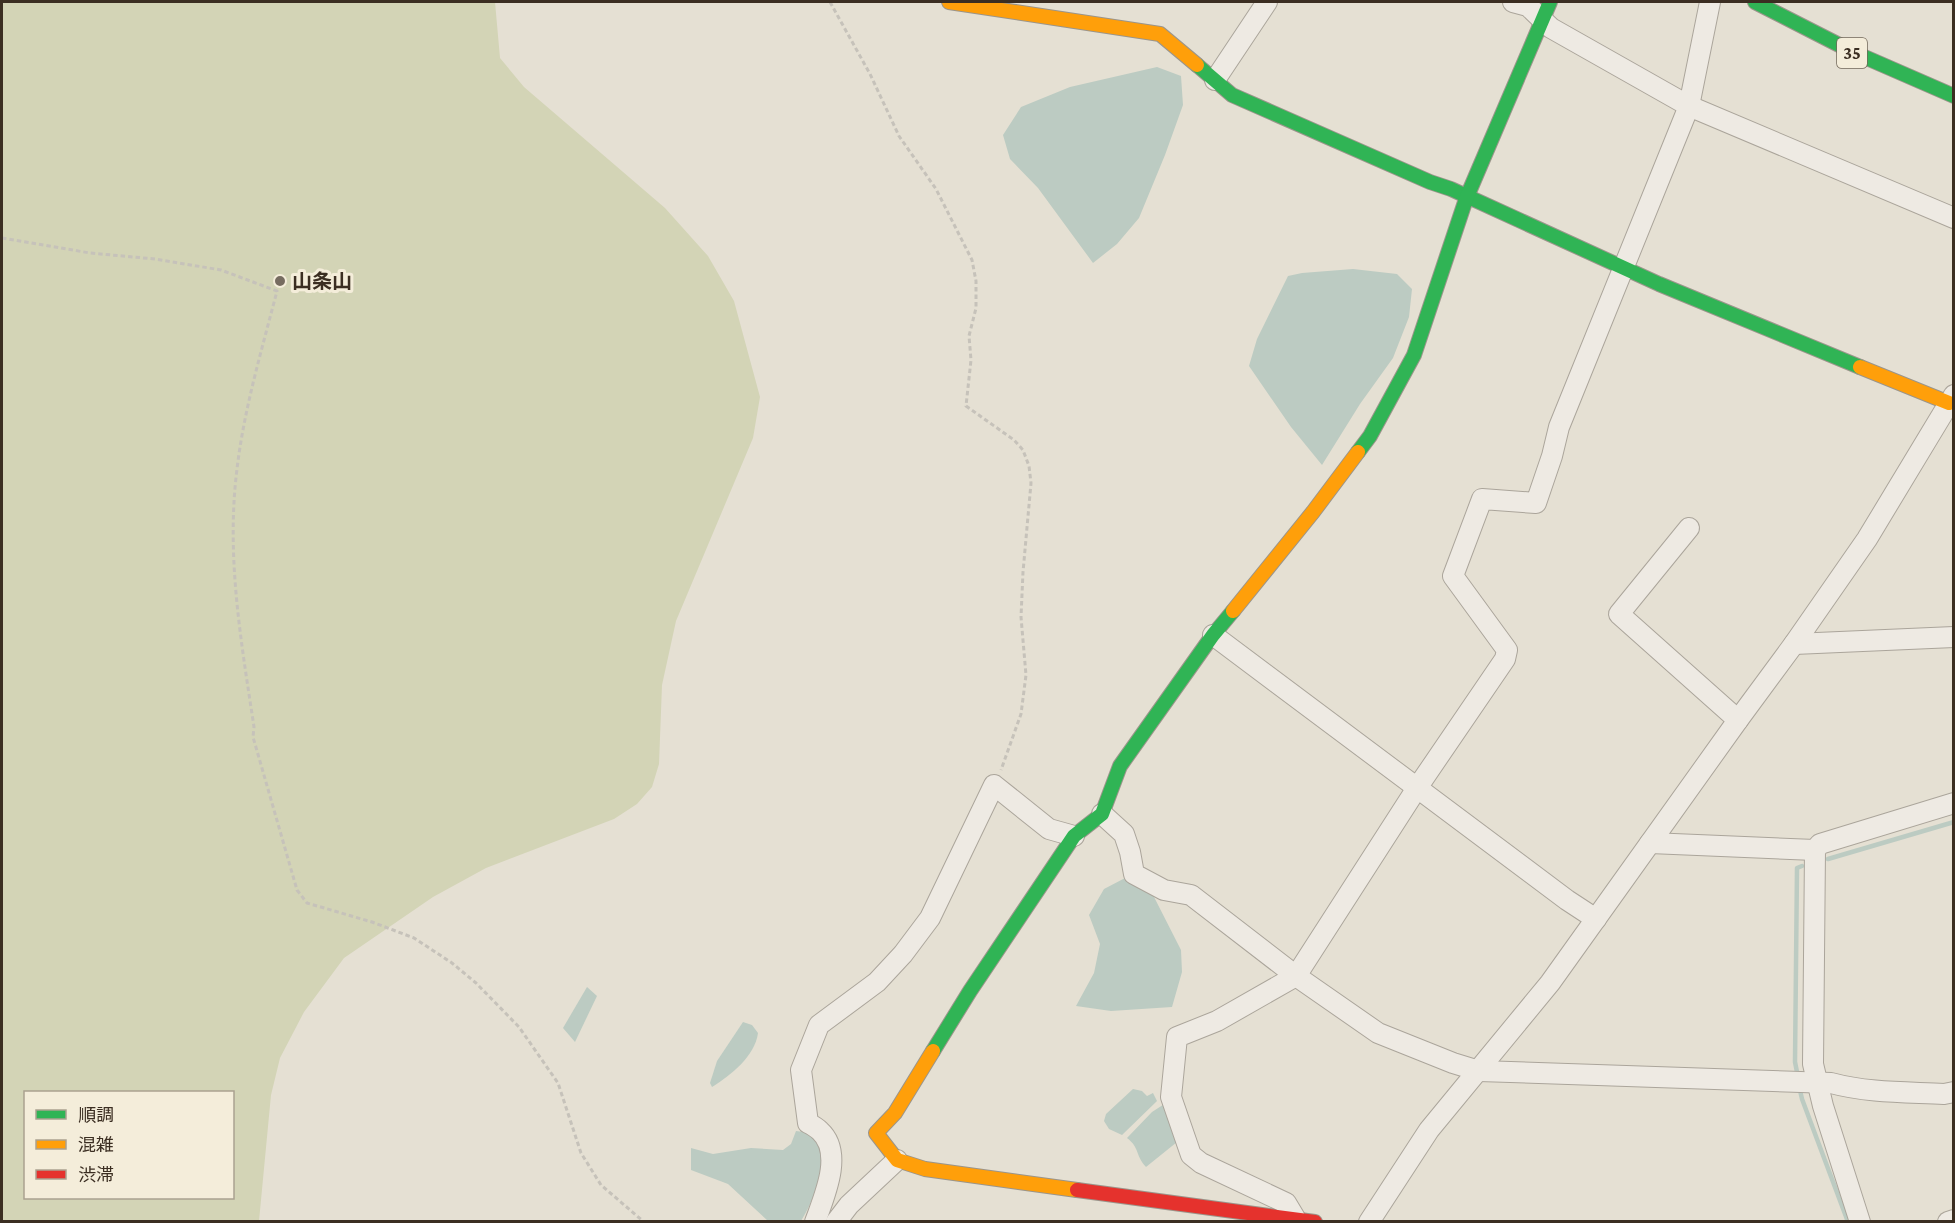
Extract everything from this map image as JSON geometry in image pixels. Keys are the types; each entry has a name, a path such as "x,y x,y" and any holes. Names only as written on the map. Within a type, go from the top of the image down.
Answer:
{"street":[{"path":"950,2 1160,34 1232,95 1467,196 1659,284 1951,399 1867,539 1794,644 1550,983 1429,1130 1369,1221"},
{"path":"1215,80 1267,2"},
{"path":"1513,2 1546,10"},
{"path":"1305,1220 1286,1203 1201,1163 1191,1155 1171,1097 1177,1037 1217,1022 1296,976 1417,788 1505,658 1507,650 1453,576 1482,499 1536,504 1559,427 1689,106 1710,2"},
{"name":"35","path":"1755,2 1833,45 1906,78 1953,96"},
{"path":"1546,10 1551,28 1689,106 1953,218"},
{"path":"1305,1220 926,1168 897,1160 876,1133 895,1113 970,990 1074,836 1102,814 1120,766 1213,634 1313,512 1370,436 1414,355 1467,196 1546,10"},
{"path":"1689,528 1619,614 1738,720"},
{"path":"1213,634 1567,900 1596,919"},
{"path":"1794,644 1953,638"},
{"path":"815,1221 828,1187 831,1164 830,1148 822,1132 808,1123 801,1070 819,1025 877,982 903,954 930,918 994,785 1049,829 1074,836"},
{"path":"1860,1221 1813,1082 1815,850 1820,844 1953,803"},
{"path":"1102,814 1124,834 1134,874 1164,890 1191,895 1296,976 1378,1034 1452,1063 1479,1071 1813,1082 1870,1090 1944,1094 1953,1092"},
{"path":"1650,843 1815,850"},
{"path":"836,1221 849,1205 897,1160"},
{"path":"1948,1221 1953,1220"}],"path":[{"path":"830,2 870,74 899,136 936,189 943,207 960,234 972,260 976,281 976,309 969,336 971,360 966,406 1014,440 1023,450 1029,466 1031,483 1020,617 1026,675 1021,714 994,785"},
{"path":"2,238 90,253 155,259 221,270 277,291 252,389 237,469 233,549 235,598 254,727 253,737 297,890 307,903 372,922 414,938 452,963 476,983 519,1027 558,1083 581,1153 601,1185 644,1221"}],"green space":[{"path":"2,2 495,2 500,58 524,87 665,208 708,256 734,301 760,397 753,438 676,621 662,685 659,764 652,787 637,804 614,819 486,868 433,897 344,958 304,1012 280,1058 271,1095 259,1221 2,1221"}],"shaded area":[{"path":"1157,67 1181,76 1183,105 1139,218 1117,244 1093,263 1038,188 1010,159 1003,135 1021,107 1070,87"},
{"path":"1353,269 1397,274 1412,289 1409,317 1393,358 1360,404 1322,465 1291,427 1249,366 1257,339 1288,276"},
{"path":"1127,877 1153,895 1181,950 1182,972 1172,1007 1111,1011 1076,1006 1094,973 1100,944 1089,915 1104,889"},
{"path":"587,987 597,996 575,1042 563,1028"},
{"path":"743,1022 752,1025 758,1033 756,1041 747,1057 734,1071 712,1087 710,1083 717,1061"},
{"path":"1133,1089 1142,1091 1147,1096 1153,1093 1157,1101 1122,1135 1109,1129 1104,1121 1106,1114"},
{"path":"1169,1101 1182,1138 1146,1167 1134,1145 1127,1138 1152,1112"},
{"path":"796,1131 811,1133 826,1153 810,1205 801,1221 768,1221 728,1184 691,1170 691,1148 713,1154 751,1148 783,1150 791,1144"}],"waterway":[{"path":"1828,859 1954,822"},
{"path":"1798,1077 1795,1062 1797,868 1802,866"},
{"path":"1799,1086 1848,1222"}],"traffic: fast":[{"path":"1358,452 1370,436 1414,355 1466,199 1550,2"},
{"path":"1755,2 1853,52 1954,96"},
{"path":"1197,65 1232,95 1430,182 1451,189 1659,284 1860,367"},
{"path":"933,1051 970,991 1074,836 1102,814 1120,766 1213,635 1233,611"}],"traffic: slow":[{"path":"949,2 1160,34 1197,65"},
{"path":"1860,367 1949,403"},
{"path":"1233,611 1358,452"},
{"path":"933,1051 895,1113 876,1133 897,1160 925,1169 1077,1190"}],"traffic: jam":[{"path":"1077,1190 1315,1222"}],"place":[{"name":"山条山","path":"280,281"}]}
